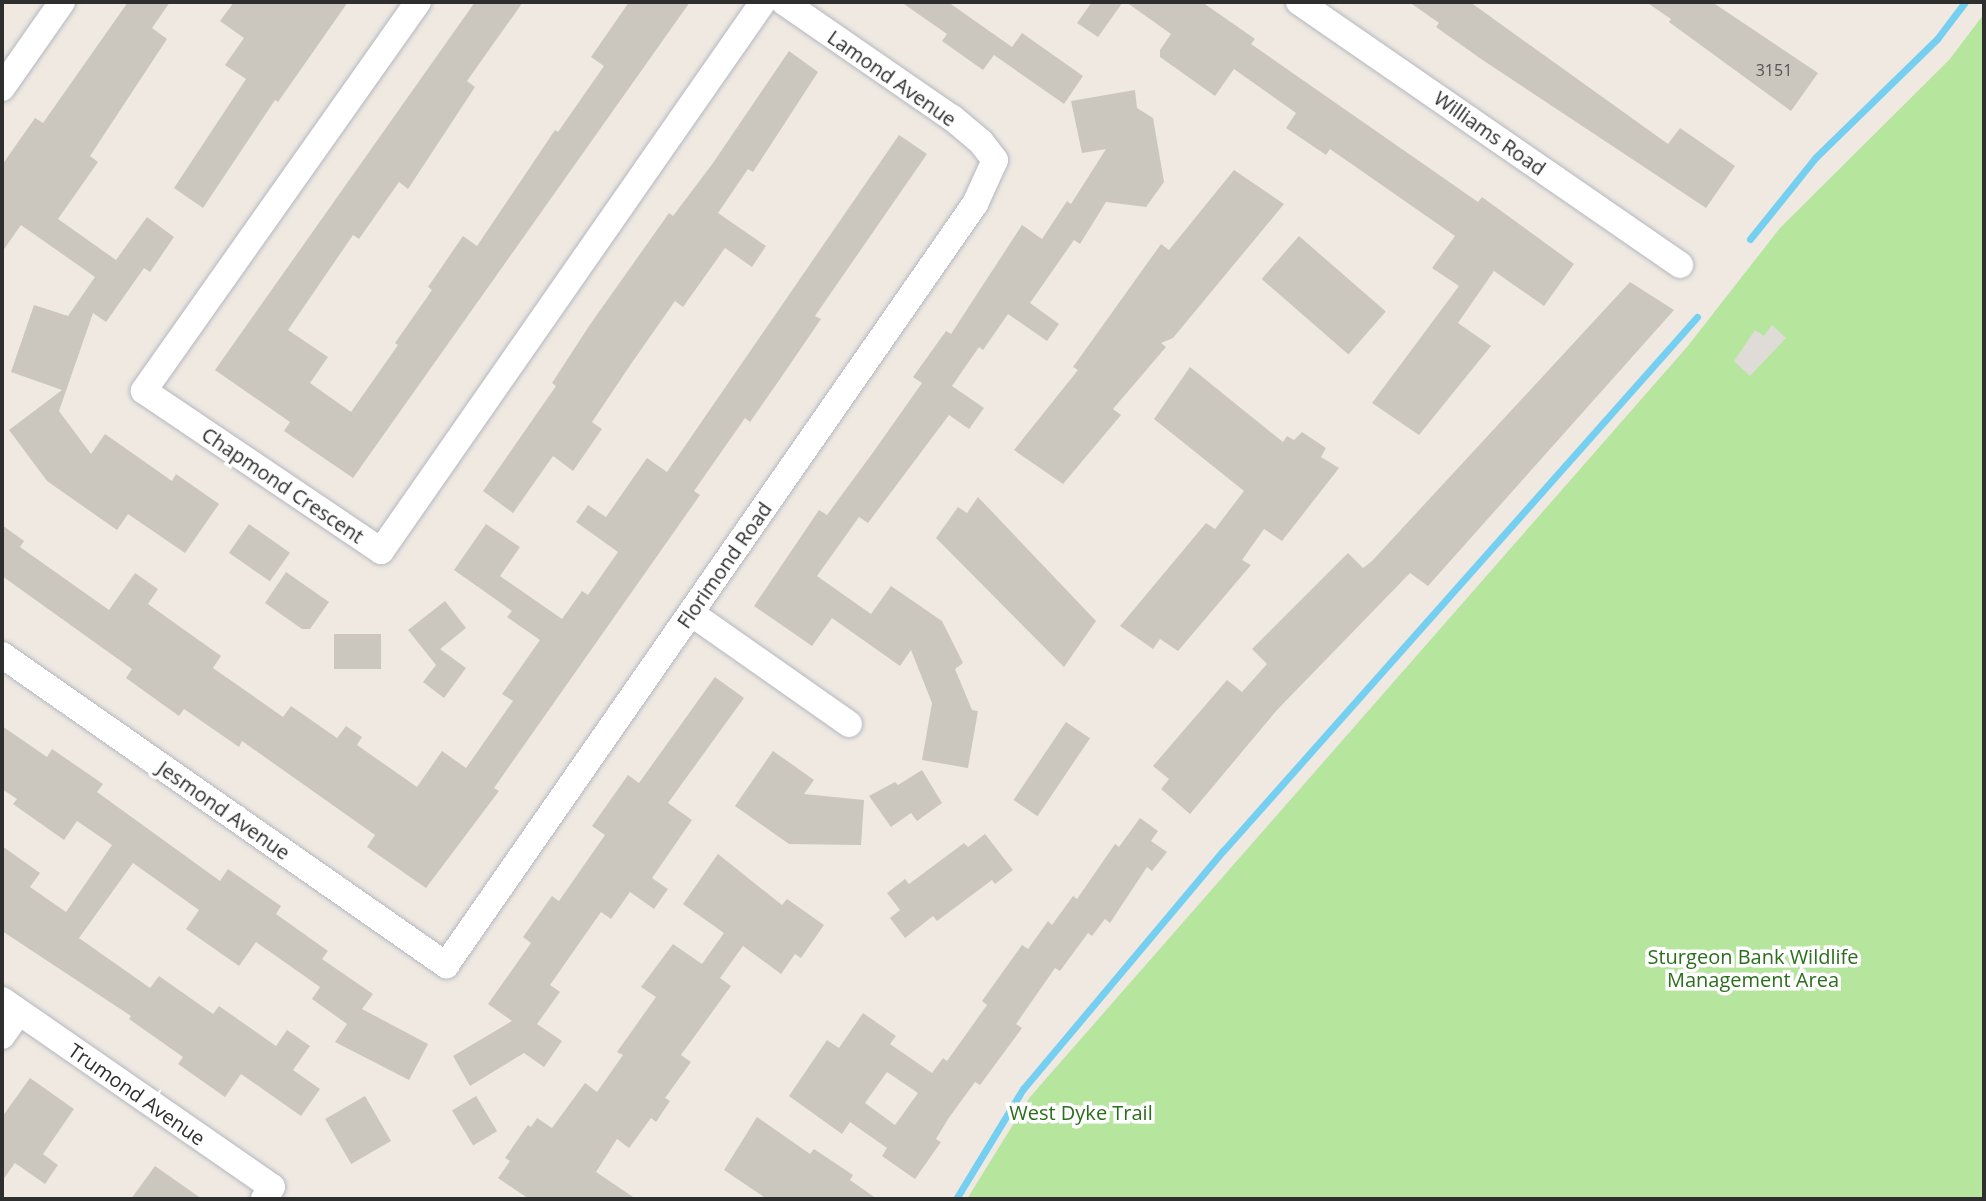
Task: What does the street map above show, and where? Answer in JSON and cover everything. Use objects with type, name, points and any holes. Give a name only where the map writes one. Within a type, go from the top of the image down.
[{"type":"street","points":[[2,88],[62,2]]},
{"type":"street","name":"Chapmond Crescent","points":[[418,2],[144,391],[381,551],[763,2]]},
{"type":"street","name":"Lamond Avenue","points":[[784,2],[952,118],[981,142],[995,160]]},
{"type":"street","name":"Williams Road","points":[[1299,2],[1680,265]]},
{"type":"street","name":"Florimond Road","points":[[446,965],[975,204],[995,160]]},
{"type":"street","points":[[691,613],[849,724]]},
{"type":"street","name":"Jesmond Avenue","points":[[2,655],[446,965]]},
{"type":"street","points":[[2,1036],[10,1006]]},
{"type":"street","name":"Trumond Avenue","points":[[10,1006],[268,1193]]},
{"type":"green space","points":[[1984,14],[1984,1199],[967,1199],[1030,1097],[1687,347],[1780,228],[1949,60]]},
{"type":"shaded area","points":[[1772,325],[1786,338],[1750,376],[1734,361],[1755,330],[1764,336]]},
{"type":"building","points":[[128,2],[170,2],[152,28],[167,39],[90,156],[98,162],[58,219],[116,260],[147,217],[174,237],[150,272],[144,268],[106,322],[93,313],[59,411],[91,454],[105,434],[172,481],[176,474],[219,504],[185,553],[128,514],[117,530],[47,481],[9,430],[62,390],[11,372],[34,305],[68,316],[95,277],[21,225],[2,252],[2,165],[35,118],[43,123]]},
{"type":"building","points":[[234,2],[348,2],[278,102],[275,100],[203,208],[174,188],[246,79],[225,65],[244,38],[220,21]]},
{"type":"building","points":[[475,2],[523,2],[467,81],[475,87],[408,189],[399,182],[359,239],[353,235],[288,330],[328,357],[310,383],[351,412],[398,345],[395,343],[432,290],[428,287],[463,236],[477,246],[555,130],[558,132],[604,66],[591,57],[629,2],[690,2],[353,478],[284,431],[290,422],[215,370]]},
{"type":"building","points":[[901,2],[948,2],[1012,47],[1022,33],[1083,76],[1064,104],[994,55],[983,70],[942,41],[947,34]]},
{"type":"building","points":[[1092,2],[1123,2],[1098,37],[1077,23]]},
{"type":"building","points":[[1126,2],[1202,2],[1255,39],[1251,44],[1478,202],[1482,197],[1574,264],[1544,306],[1494,271],[1458,323],[1491,346],[1419,435],[1372,403],[1459,286],[1432,268],[1455,236],[1330,149],[1326,155],[1286,128],[1296,113],[1234,69],[1215,96],[1160,57],[1160,50],[1171,34]]},
{"type":"building","points":[[1409,2],[1470,2],[1668,144],[1680,128],[1735,166],[1706,208],[1481,59],[1436,27],[1439,23]]},
{"type":"building","points":[[1646,2],[1712,2],[1818,73],[1791,111]]},
{"type":"building","points":[[789,51],[818,72],[753,172],[748,169],[718,213],[766,246],[752,267],[725,248],[683,307],[675,301],[631,364],[592,422],[602,429],[573,471],[553,456],[513,513],[483,491],[556,386],[552,383],[589,326],[669,213],[673,216],[713,163]]},
{"type":"building","points":[[1135,90],[1137,108],[1153,118],[1164,182],[1146,207],[1106,202],[1080,244],[1074,240],[1030,303],[1059,324],[1047,341],[1008,314],[983,350],[979,347],[952,386],[984,408],[969,429],[949,415],[868,523],[859,517],[817,576],[871,614],[891,586],[942,621],[963,663],[955,669],[972,710],[978,711],[968,768],[922,760],[932,703],[911,650],[900,666],[832,618],[812,646],[754,606],[819,510],[827,515],[922,383],[913,377],[946,331],[951,334],[1022,225],[1042,239],[1067,201],[1071,204],[1106,149],[1082,153],[1071,101]]},
{"type":"building","points":[[899,135],[927,154],[815,316],[821,319],[750,422],[745,418],[694,491],[700,495],[494,788],[499,791],[426,888],[367,847],[375,835],[242,741],[239,747],[184,709],[179,716],[126,678],[132,669],[2,576],[2,525],[24,541],[20,547],[109,610],[135,573],[158,589],[148,604],[221,656],[213,668],[283,717],[291,706],[337,738],[346,726],[362,737],[357,745],[417,787],[442,751],[466,768],[513,701],[502,694],[540,640],[507,617],[512,611],[454,570],[486,524],[520,547],[500,576],[562,619],[582,591],[588,595],[618,552],[576,522],[588,505],[606,517],[647,458],[667,472]]},
{"type":"building","points":[[1234,170],[1284,204],[1173,338],[1161,343],[1166,347],[1113,409],[1121,415],[1063,484],[1014,450],[1078,370],[1073,367],[1161,244],[1169,250]]},
{"type":"building","points":[[1299,236],[1386,311],[1348,354],[1262,279]]},
{"type":"building","points":[[1630,282],[1674,310],[1428,586],[1410,573],[1277,710],[1190,814],[1161,789],[1169,779],[1153,766],[1227,680],[1242,692],[1267,664],[1252,649],[1348,553],[1363,568],[1372,561]]},
{"type":"building","points":[[1190,367],[1283,442],[1287,436],[1294,440],[1302,432],[1326,448],[1321,457],[1339,468],[1282,541],[1264,529],[1242,560],[1251,565],[1178,651],[1160,639],[1153,649],[1120,626],[1206,523],[1215,529],[1244,491],[1154,419]]},
{"type":"building","points":[[978,497],[1096,621],[1064,667],[936,538],[958,507],[967,513]]},
{"type":"building","points":[[249,524],[290,553],[270,581],[229,553]]},
{"type":"building","points":[[286,572],[329,602],[310,629],[302,629],[265,603]]},
{"type":"building","points":[[445,601],[466,628],[440,649],[466,668],[444,698],[423,682],[436,665],[408,630]]},
{"type":"building","points":[[334,634],[381,634],[381,669],[334,669]]},
{"type":"building","points":[[715,677],[744,698],[668,803],[692,820],[652,878],[668,889],[654,909],[630,892],[611,919],[601,912],[550,985],[560,992],[537,1024],[562,1041],[544,1067],[524,1053],[470,1086],[453,1056],[512,1021],[488,1004],[531,943],[523,937],[552,896],[559,901],[605,835],[592,826],[628,775],[639,783]]},
{"type":"building","points":[[1066,722],[1090,738],[1037,816],[1013,800]]},
{"type":"building","points":[[2,726],[47,757],[52,749],[103,784],[97,792],[220,881],[228,869],[281,906],[276,914],[328,951],[322,959],[373,994],[362,1009],[428,1044],[409,1080],[335,1042],[347,1024],[312,999],[320,987],[256,942],[239,966],[186,929],[199,910],[133,863],[79,938],[150,988],[159,976],[213,1014],[219,1006],[276,1046],[287,1030],[310,1046],[293,1070],[320,1089],[301,1116],[241,1074],[225,1097],[178,1064],[183,1057],[129,1019],[131,1016],[2,931],[2,846],[40,873],[30,887],[66,912],[112,845],[77,821],[64,840],[13,804],[17,799],[2,789]]},
{"type":"building","points":[[773,751],[814,780],[804,794],[864,800],[861,845],[789,844],[735,806]]},
{"type":"building","points":[[922,770],[942,803],[917,821],[911,813],[891,827],[869,796],[895,782],[898,785]]},
{"type":"building","points":[[1140,818],[1158,831],[1151,841],[1167,852],[1152,871],[1147,867],[1110,923],[1105,919],[1092,936],[1088,933],[1060,971],[1055,968],[1016,1024],[1022,1028],[980,1085],[975,1082],[948,1119],[936,1139],[941,1142],[915,1179],[882,1156],[887,1148],[850,1122],[842,1134],[789,1096],[827,1040],[839,1048],[863,1013],[896,1036],[890,1044],[932,1073],[943,1058],[947,1061],[987,1005],[982,1001],[1022,945],[1028,949],[1048,921],[1052,925],[1073,896],[1077,899],[1115,844],[1119,847]],"holes":[[[887,1072],[918,1093],[895,1125],[865,1103]]]},
{"type":"building","points":[[985,834],[1013,870],[995,884],[992,880],[937,921],[933,916],[905,938],[890,918],[900,910],[887,893],[905,879],[909,884],[964,843],[968,847]]},
{"type":"building","points":[[718,854],[782,905],[787,899],[824,925],[801,958],[795,954],[781,974],[743,946],[720,978],[731,986],[681,1055],[691,1062],[665,1098],[670,1101],[656,1122],[651,1118],[629,1148],[617,1139],[596,1172],[636,1199],[529,1199],[498,1178],[510,1161],[505,1158],[528,1125],[531,1127],[537,1118],[552,1128],[585,1083],[597,1092],[623,1055],[617,1052],[656,997],[641,987],[673,944],[702,964],[724,933],[683,904]]},
{"type":"building","points":[[30,1078],[74,1109],[43,1154],[58,1165],[45,1184],[15,1163],[2,1181],[2,1117]]},
{"type":"building","points":[[365,1096],[391,1141],[351,1164],[325,1119]]},
{"type":"building","points":[[476,1096],[497,1131],[473,1146],[452,1110]]},
{"type":"building","points":[[757,1117],[810,1154],[814,1149],[853,1175],[850,1180],[877,1199],[767,1199],[724,1170]]},
{"type":"building","points":[[155,1166],[202,1199],[131,1199]]},
{"type":"waterway","points":[[1750,239],[1816,157],[1937,39],[1965,2]]},
{"type":"waterway","points":[[956,1199],[1023,1089],[1223,851],[1697,317]]},
{"type":"park label","name":"Sturgeon Bank Wildlife Management Area","points":[[1753,968]]},
{"type":"park label","name":"West Dyke Trail","points":[[1081,1112]]}]
